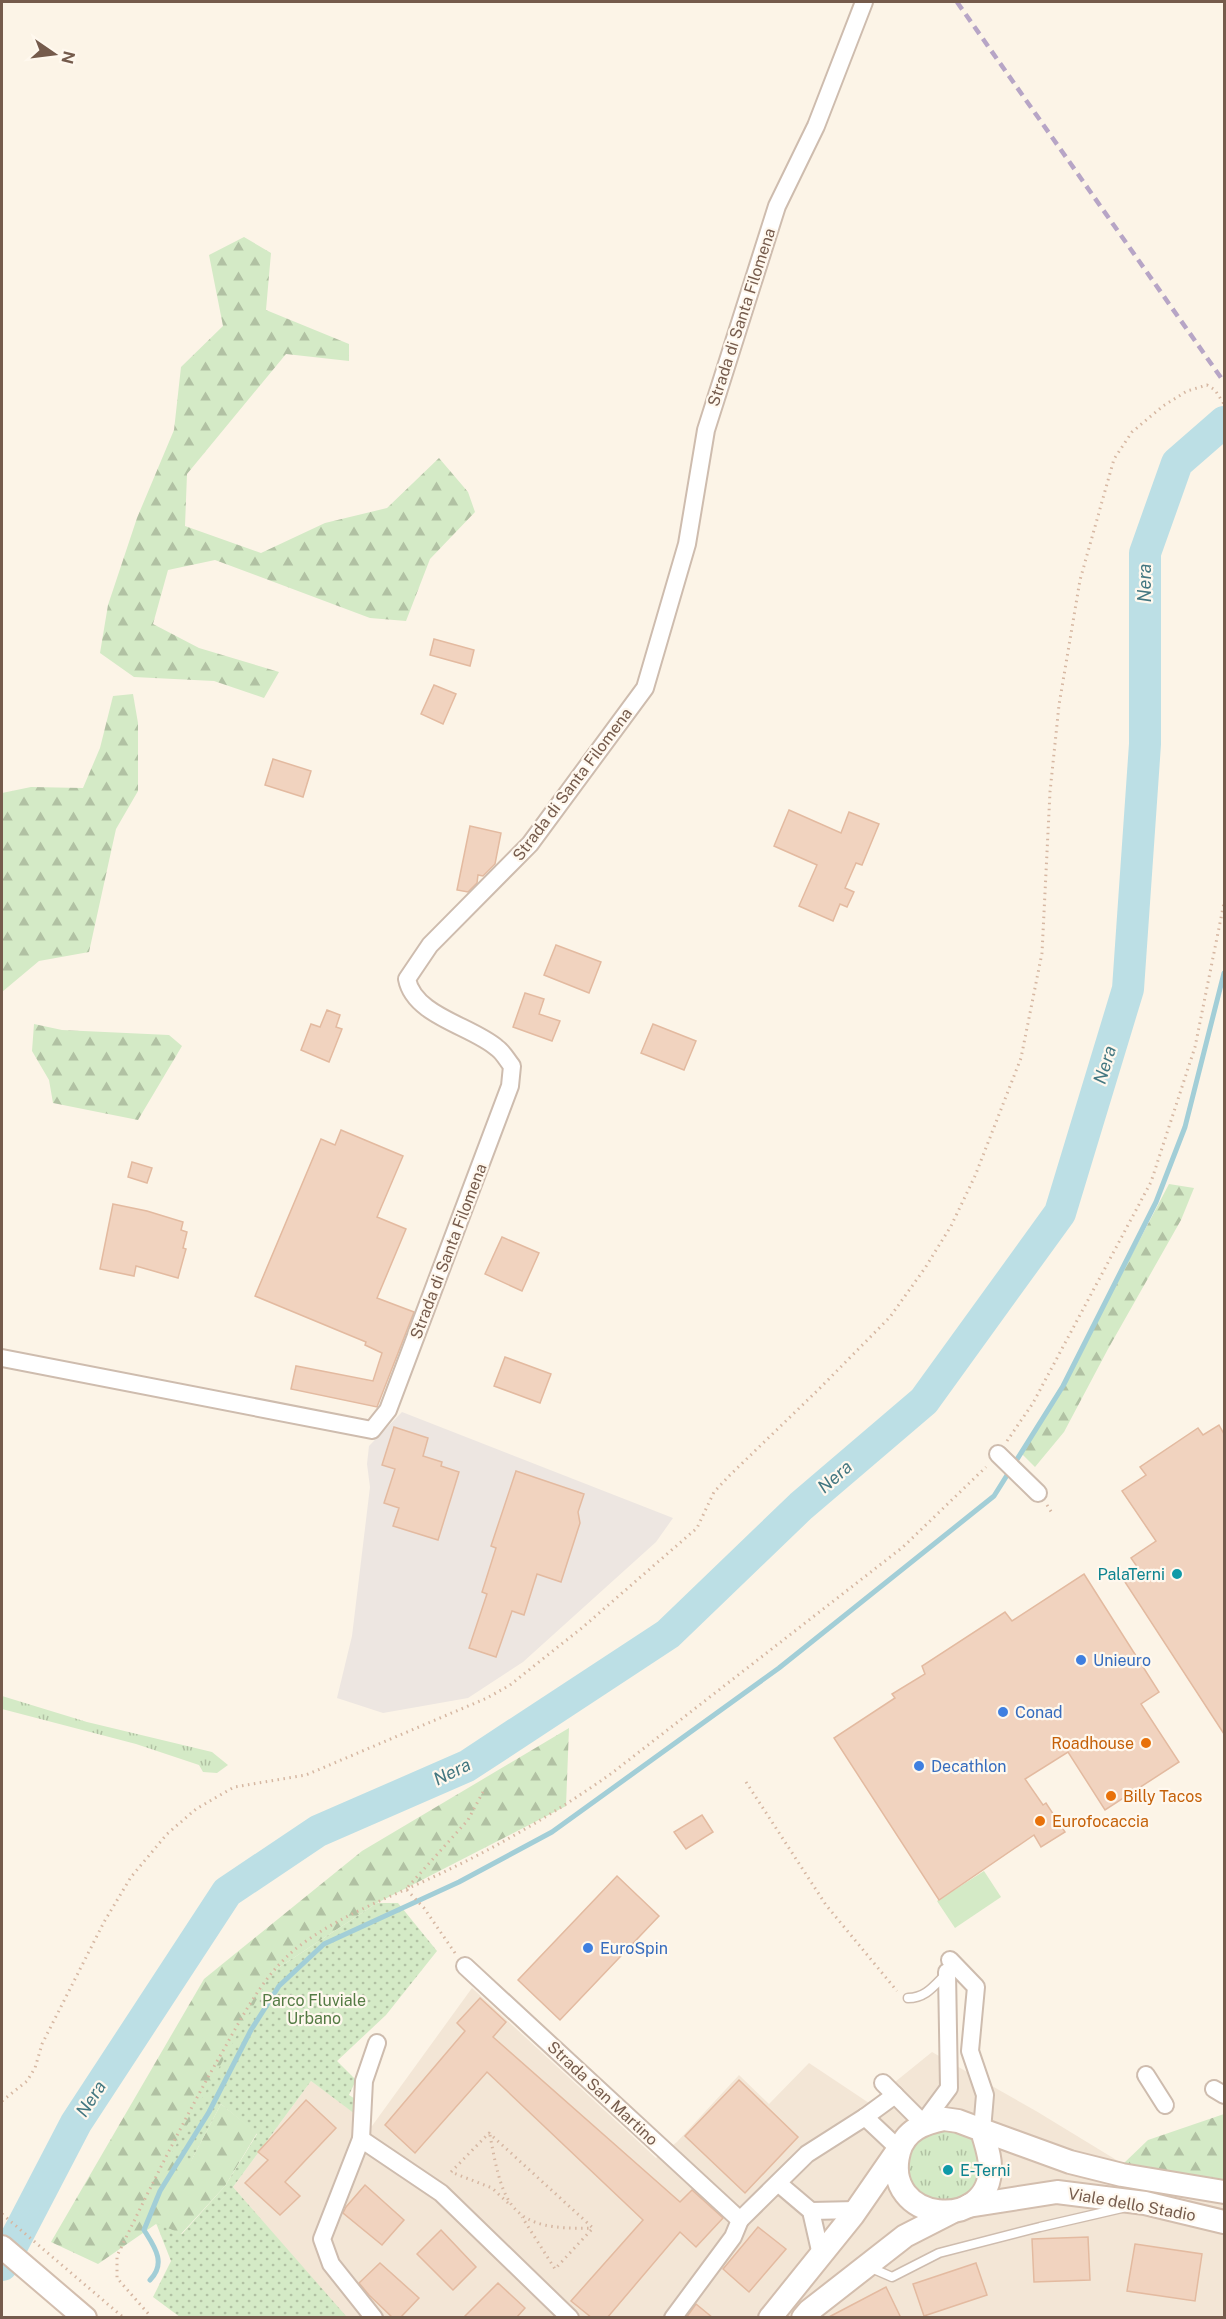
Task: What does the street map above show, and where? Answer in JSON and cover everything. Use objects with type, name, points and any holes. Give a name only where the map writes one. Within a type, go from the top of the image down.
[{"type":"main road","points":[[770,2318],[857,2210],[906,2137],[923,2123],[944,2119],[958,2121],[982,2130],[990,2168],[987,2182],[980,2196],[959,2209],[934,2212],[919,2206],[907,2196],[899,2181],[896,2165],[899,2149]]},
{"type":"main road","name":"Viale dello Stadio","points":[[982,2130],[1070,2162],[1122,2175],[1224,2192]]},
{"type":"main road","name":"Viale dello Stadio","points":[[803,2318],[866,2265],[905,2236],[959,2209],[1057,2192],[1145,2203],[1224,2222]]},
{"type":"main road","points":[[2,2247],[85,2318]]},
{"type":"street","name":"Strada di Santa Filomena","points":[[2,1358],[372,1430],[388,1410],[510,1086],[512,1066],[497,1048],[428,1009],[409,991],[407,979],[430,945],[530,844],[645,688],[687,544],[706,430],[773,217],[816,126],[864,2]]},
{"type":"street","points":[[998,1454],[1038,1493]]},
{"type":"street","name":"Strada San Martino","points":[[465,1966],[740,2220]]},
{"type":"street","points":[[883,2083],[923,2123],[949,2088],[949,1966]]},
{"type":"street","points":[[949,1966],[976,1987],[970,2051],[985,2095],[982,2130]]},
{"type":"street","points":[[374,2318],[331,2264],[322,2239],[361,2139],[364,2081],[377,2043]]},
{"type":"street","points":[[1146,2075],[1165,2105]]},
{"type":"street","points":[[674,2318],[733,2237],[740,2220],[807,2154],[895,2096]]},
{"type":"street","points":[[865,2117],[899,2149]]},
{"type":"street","points":[[361,2139],[441,2193],[570,2318]]},
{"type":"street","points":[[778,2183],[811,2211],[821,2255]]},
{"type":"street","points":[[811,2211],[857,2210]]},
{"type":"lane","points":[[908,1998],[918,1998],[928,1992],[949,1966]]},
{"type":"lane","points":[[866,2265],[892,2277],[939,2253],[1145,2203]]},
{"type":"path","points":[[2,2101],[27,2081],[35,2068],[42,2044],[104,1922],[131,1877],[167,1834],[196,1809],[234,1787],[306,1775],[487,1698],[510,1685],[583,1627],[697,1527],[714,1492],[721,1484],[890,1317],[951,1226],[975,1176],[1021,1058],[1042,952],[1050,792],[1059,705],[1080,580],[1114,459],[1132,432],[1163,406],[1197,386],[1207,385],[1215,390],[1224,404]]},
{"type":"path","points":[[152,2318],[117,2278],[117,2256],[198,2094],[243,2016],[272,1972],[300,1945],[342,1918],[453,1868],[566,1806],[612,1773],[903,1547],[971,1483],[998,1454],[1033,1404],[1151,1182],[1195,1047],[1224,903]]},
{"type":"path","points":[[746,1782],[825,1905],[901,1996],[908,1998]]},
{"type":"path","points":[[406,1889],[468,1820],[484,1790]]},
{"type":"path","points":[[406,1889],[465,1966]]},
{"type":"path","points":[[489,2133],[451,2172],[492,2188],[522,2217],[555,2269],[593,2228]]},
{"type":"path","points":[[489,2133],[499,2181],[508,2203]]},
{"type":"path","points":[[489,2133],[593,2228]]},
{"type":"path","points":[[2,2214],[124,2318]]},
{"type":"path","points":[[522,2217],[549,2227],[593,2228]]},
{"type":"shaded area","points":[[402,1412],[673,1518],[656,1542],[523,1662],[468,1698],[383,1713],[337,1698],[352,1636],[370,1487],[367,1464],[369,1446]]},
{"type":"shaded area","points":[[472,1988],[656,2158],[677,2142],[739,2075],[769,2104],[809,2063],[869,2103],[932,2052],[1123,2164],[1224,2180],[1224,2317],[345,2317],[233,2187],[311,2081],[372,2126]]},
{"type":"green space","points":[[244,237],[271,253],[266,310],[349,344],[349,361],[286,354],[187,474],[185,526],[261,553],[325,523],[387,508],[439,458],[468,492],[475,512],[430,559],[406,621],[370,618],[215,560],[168,570],[153,624],[199,648],[279,672],[264,698],[214,681],[134,677],[100,653],[108,605],[137,518],[174,430],[181,367],[223,326],[209,255]]},
{"type":"green space","points":[[133,694],[138,723],[138,791],[116,829],[89,952],[39,961],[2,992],[2,793],[31,787],[83,788],[100,748],[113,696]]},
{"type":"green space","points":[[34,1024],[62,1030],[169,1035],[182,1046],[138,1120],[53,1103],[49,1080],[32,1051]]},
{"type":"green space","points":[[1169,1184],[1194,1188],[1181,1220],[1064,1432],[1035,1467],[1021,1453],[1080,1353]]},
{"type":"green space","points":[[2,1696],[87,1722],[212,1752],[228,1765],[217,1773],[203,1772],[199,1765],[136,1744],[2,1709]]},
{"type":"green space","points":[[569,1728],[566,1806],[377,1903],[272,1972],[191,2161],[221,2104],[257,2133],[225,2186],[181,2234],[156,2224],[98,2264],[51,2242],[204,1979],[362,1851]]},
{"type":"green space","points":[[984,1871],[1001,1897],[955,1928],[937,1901]]},
{"type":"green space","name":"Parco Fluviale Urbano","points":[[377,1903],[398,1903],[437,1951],[386,2015],[337,2061],[356,2080],[349,2095],[372,2110],[371,2126],[311,2081],[233,2187],[346,2316],[180,2317],[153,2297],[171,2261],[156,2223],[182,2234],[225,2186],[257,2134],[221,2104],[191,2161],[169,2158],[272,1972]]},
{"type":"green space","points":[[1224,2114],[1224,2180],[1123,2164],[1148,2140]]},
{"type":"green space","points":[[952,2128],[975,2139],[985,2176],[959,2205],[921,2199],[906,2177],[909,2151],[927,2132]]},
{"type":"building","points":[[434,639],[474,650],[470,666],[430,655]]},
{"type":"building","points":[[434,685],[456,694],[443,724],[421,714]]},
{"type":"building","points":[[273,759],[311,771],[303,797],[265,785]]},
{"type":"building","points":[[789,810],[841,833],[849,812],[879,824],[862,865],[856,863],[845,888],[854,892],[847,907],[840,904],[833,921],[799,906],[817,865],[774,846]]},
{"type":"building","points":[[470,826],[501,833],[495,864],[483,876],[478,875],[477,883],[468,892],[457,890]]},
{"type":"building","points":[[556,945],[601,962],[589,993],[544,975]]},
{"type":"building","points":[[525,993],[544,999],[539,1014],[560,1021],[552,1041],[513,1027]]},
{"type":"building","points":[[327,1010],[340,1015],[336,1027],[342,1029],[329,1062],[301,1050],[311,1024],[320,1027]]},
{"type":"building","points":[[653,1024],[696,1041],[684,1070],[641,1053]]},
{"type":"building","points":[[341,1130],[403,1156],[377,1217],[406,1229],[377,1298],[414,1312],[377,1407],[291,1389],[296,1366],[373,1381],[382,1353],[365,1345],[366,1342],[255,1296],[321,1139],[335,1145]]},
{"type":"building","points":[[132,1162],[152,1168],[147,1183],[128,1177]]},
{"type":"building","points":[[113,1204],[183,1222],[181,1230],[187,1232],[183,1248],[186,1249],[178,1278],[136,1266],[134,1276],[100,1269]]},
{"type":"building","points":[[502,1237],[539,1253],[522,1291],[485,1274]]},
{"type":"building","points":[[505,1357],[551,1374],[540,1403],[494,1386]]},
{"type":"building","name":"PalaTerni","points":[[1219,1425],[1224,1434],[1224,1734],[1123,1579],[1138,1568],[1131,1558],[1156,1541],[1122,1491],[1146,1475],[1140,1467],[1198,1428],[1203,1435]]},
{"type":"building","points":[[394,1427],[428,1438],[423,1456],[442,1462],[441,1466],[459,1472],[438,1540],[393,1526],[399,1508],[384,1503],[395,1469],[382,1465]]},
{"type":"building","points":[[516,1471],[584,1494],[578,1512],[580,1523],[561,1582],[537,1574],[524,1615],[512,1611],[496,1657],[469,1648],[487,1594],[482,1592],[496,1548],[491,1546]]},
{"type":"building","points":[[1084,1574],[1159,1692],[1141,1704],[1179,1762],[1105,1810],[1068,1752],[1025,1779],[1043,1805],[1046,1803],[1065,1832],[1041,1847],[1034,1835],[939,1900],[834,1738],[895,1698],[892,1694],[925,1674],[922,1666],[1005,1612],[1012,1621]]},
{"type":"building","points":[[702,1815],[713,1832],[686,1849],[674,1832]]},
{"type":"building","name":"EuroSpin","points":[[617,1876],[659,1916],[560,2020],[518,1980]]},
{"type":"building","points":[[480,1998],[506,2022],[493,2037],[680,2202],[692,2190],[723,2218],[696,2247],[680,2232],[607,2318],[592,2318],[571,2301],[643,2220],[487,2072],[415,2153],[385,2125],[465,2031],[457,2023]]},
{"type":"building","points":[[739,2080],[798,2137],[745,2193],[685,2136]]},
{"type":"building","points":[[306,2100],[336,2128],[285,2182],[300,2196],[280,2215],[245,2183],[268,2160],[258,2152]]},
{"type":"building","points":[[365,2185],[404,2220],[382,2245],[343,2213]]},
{"type":"building","points":[[758,2227],[786,2249],[749,2292],[723,2269]]},
{"type":"building","points":[[441,2230],[476,2267],[453,2290],[417,2254]]},
{"type":"building","points":[[1088,2237],[1090,2280],[1034,2282],[1032,2239]]},
{"type":"building","points":[[1135,2244],[1202,2254],[1195,2301],[1127,2291]]},
{"type":"building","points":[[380,2263],[419,2298],[400,2318],[393,2318],[359,2283]]},
{"type":"building","points":[[976,2263],[987,2295],[924,2316],[913,2284]]},
{"type":"building","points":[[498,2283],[525,2308],[516,2318],[463,2318]]},
{"type":"building","points":[[886,2287],[901,2318],[827,2318]]},
{"type":"building","points":[[696,2304],[713,2318],[686,2318]]},
{"type":"waterway","name":"Nera","points":[[2,2265],[76,2123],[227,1892],[318,1831],[467,1766],[668,1634],[801,1506],[924,1401],[1060,1213],[1128,989],[1145,744],[1145,553],[1177,463],[1224,422]]},
{"type":"waterway","points":[[150,2280],[158,2267],[158,2261],[155,2248],[144,2230],[160,2191],[209,2112],[251,2030],[279,1986],[324,1944],[459,1882],[552,1832],[779,1668],[994,1496],[1063,1386],[1156,1202],[1185,1127],[1224,973]]},
{"type":"railway","points":[[957,2],[1224,382]]},
{"type":"place","name":"PalaTerni","points":[[1177,1574]]},
{"type":"place","name":"Unieuro","points":[[1081,1660]]},
{"type":"place","name":"Conad","points":[[1003,1712]]},
{"type":"place","name":"Roadhouse","points":[[1146,1743]]},
{"type":"place","name":"Decathlon","points":[[919,1766]]},
{"type":"place","name":"Billy Tacos","points":[[1111,1796]]},
{"type":"place","name":"Eurofocaccia","points":[[1040,1821]]},
{"type":"place","name":"EuroSpin","points":[[588,1948]]},
{"type":"place","name":"E-Terni","points":[[948,2170]]}]
